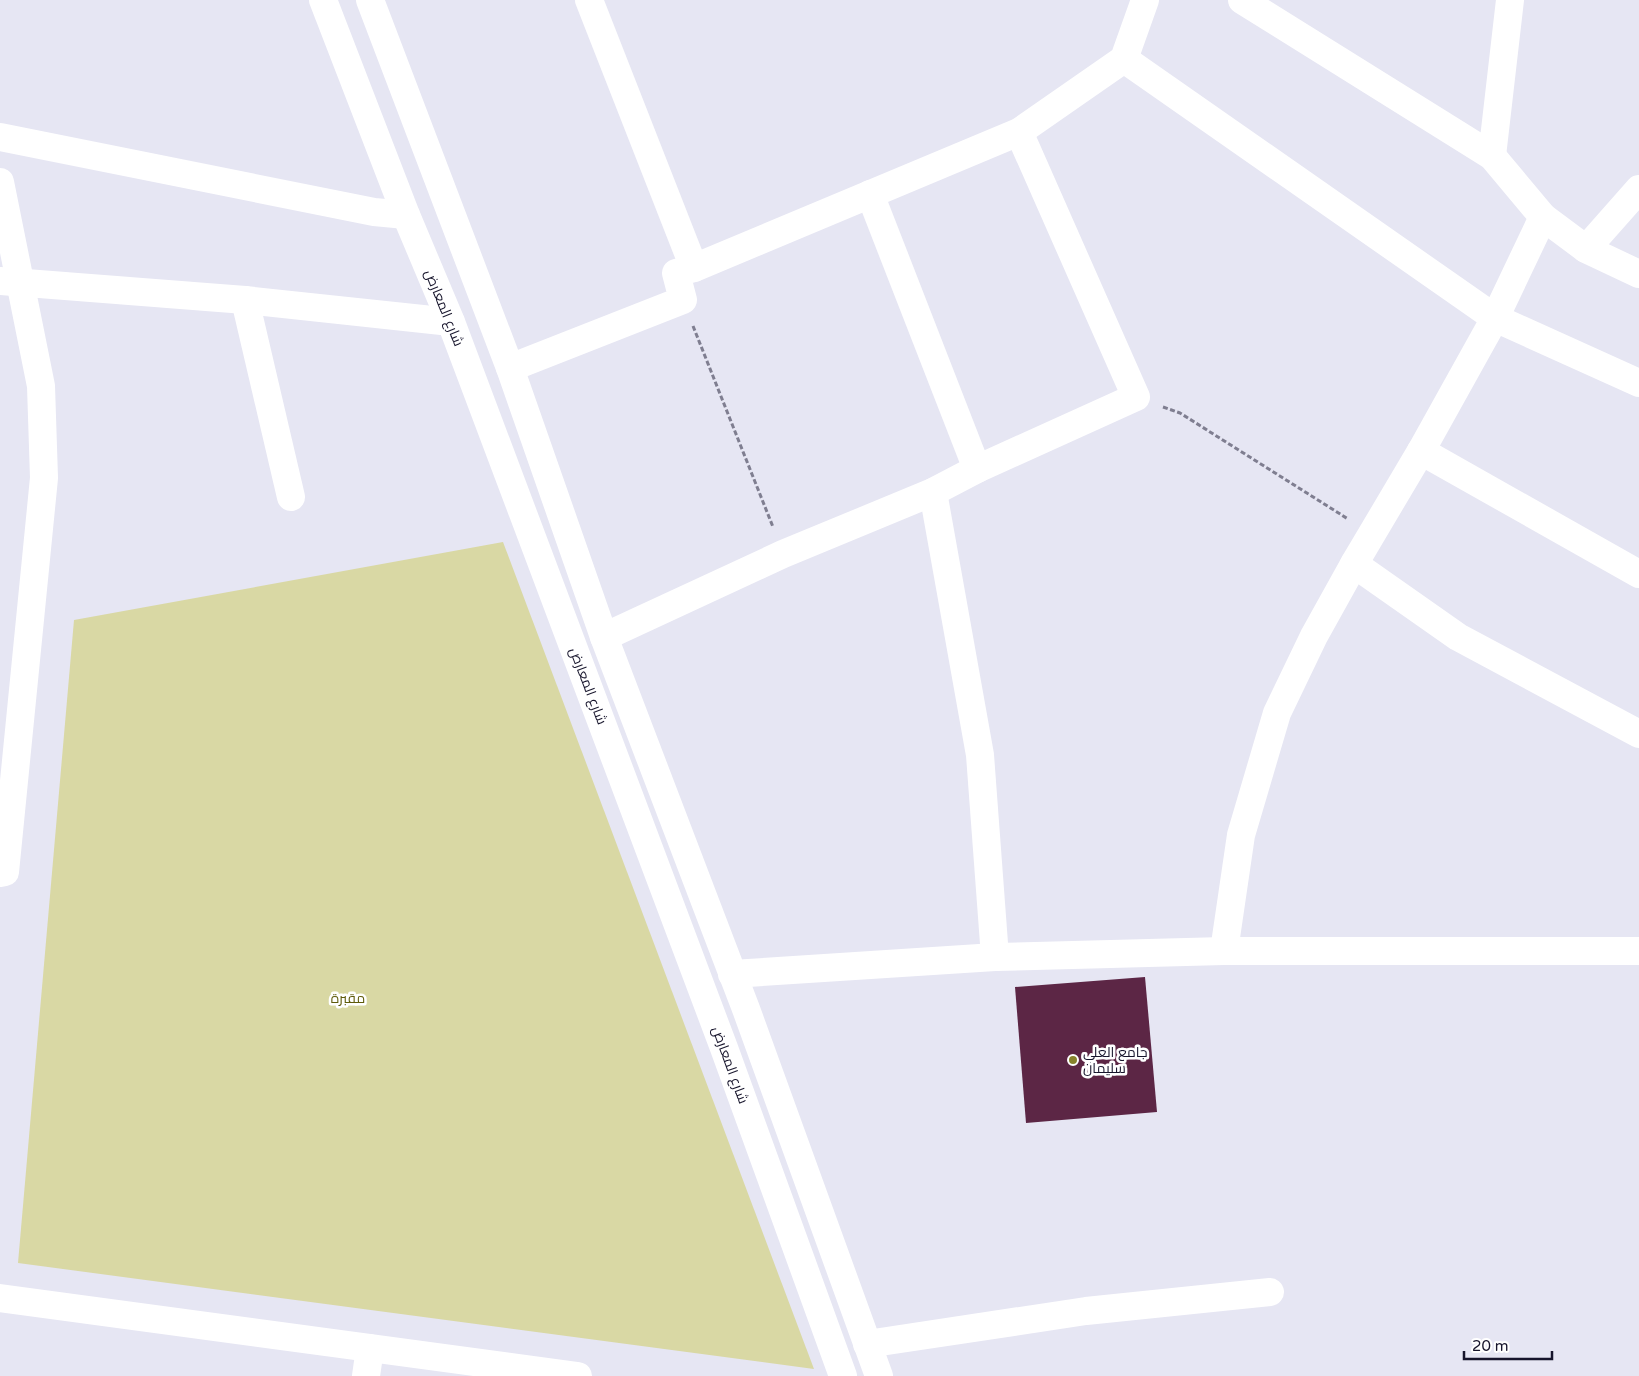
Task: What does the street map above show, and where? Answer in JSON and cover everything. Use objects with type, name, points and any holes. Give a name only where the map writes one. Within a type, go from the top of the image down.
[{"type":"street","name":"شارع المعارض","points":[[323,0],[406,215],[451,322],[724,1048],[843,1376]]},
{"type":"street","points":[[370,0],[510,368],[604,637],[732,974],[879,1376]]},
{"type":"street","points":[[589,0],[694,268]]},
{"type":"street","points":[[510,368],[682,300],[676,273],[694,268],[1019,132],[1124,58],[1145,0]]},
{"type":"street","points":[[1242,0],[1492,156],[1543,217],[1586,249],[1639,274]]},
{"type":"street","points":[[1492,156],[1510,0]]},
{"type":"street","points":[[1124,58],[1495,318],[1639,383]]},
{"type":"street","points":[[604,637],[784,554],[934,492],[977,470],[1136,397],[1019,132]]},
{"type":"street","points":[[0,137],[374,212],[406,215]]},
{"type":"street","points":[[386,163],[429,154]]},
{"type":"street","points":[[0,182],[11,282],[41,386],[44,478],[5,872],[0,872]]},
{"type":"street","points":[[1586,249],[1639,189]]},
{"type":"street","points":[[870,194],[977,470]]},
{"type":"street","points":[[1224,951],[1241,835],[1277,713],[1314,636],[1495,318],[1543,217]]},
{"type":"street","points":[[11,282],[244,300],[451,322]]},
{"type":"street","points":[[244,300],[291,498]]},
{"type":"street","points":[[1421,451],[1639,574]]},
{"type":"street","points":[[934,492],[980,755],[995,957]]},
{"type":"street","points":[[1354,564],[1458,637],[1639,734]]},
{"type":"street","points":[[732,974],[995,957],[1224,951],[1639,951]]},
{"type":"street","points":[[867,1344],[1086,1310],[1270,1292]]},
{"type":"street","points":[[0,1298],[578,1376]]},
{"type":"street","points":[[366,1376],[370,1348]]},
{"type":"path","points":[[682,300],[784,554]]},
{"type":"path","points":[[1136,397],[1180,413],[1371,534]]},
{"type":"green space","name":"مقبرة","points":[[503,542],[814,1369],[18,1263],[74,620]]},
{"type":"building","points":[[1145,977],[1157,1112],[1026,1123],[1015,987]]},
{"type":"place","name":"جامع العلي سليمان","points":[[1073,1060]]}]
